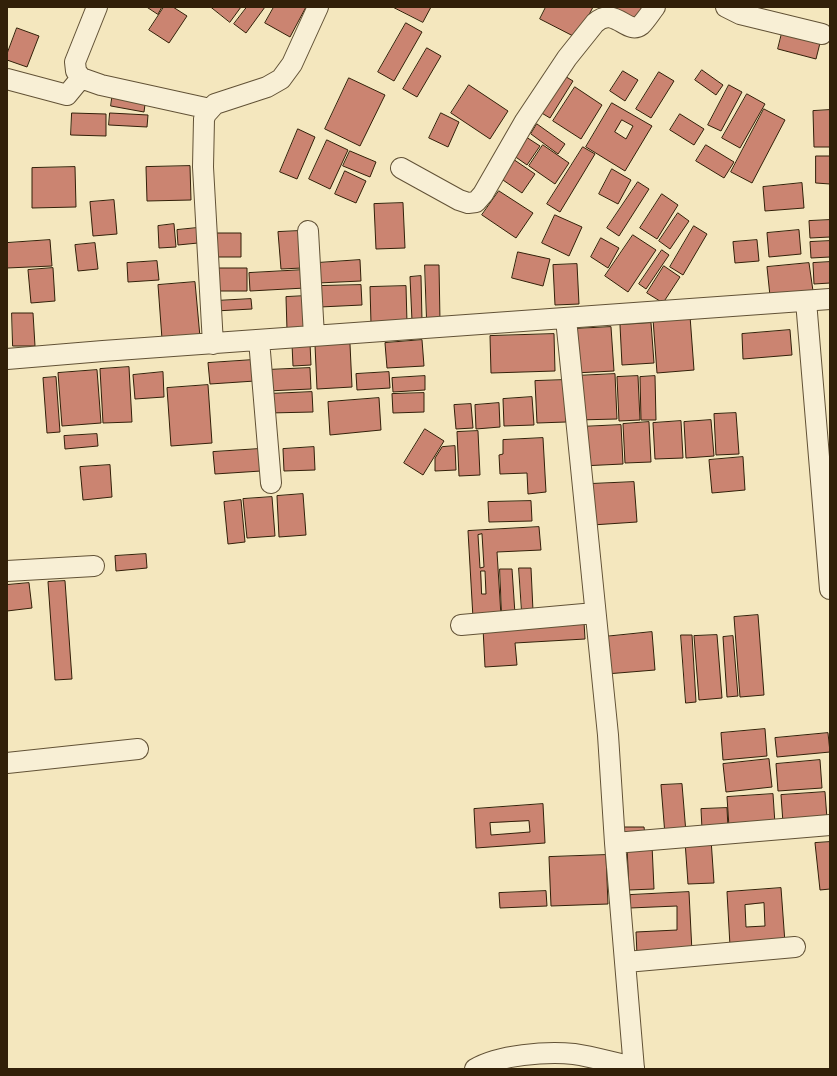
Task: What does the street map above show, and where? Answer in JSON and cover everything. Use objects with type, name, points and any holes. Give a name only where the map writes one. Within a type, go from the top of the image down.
[{"type":"street","points":[[97,7],[75,62],[76,71],[81,78],[101,85],[210,109]]},
{"type":"street","points":[[213,344],[203,167],[203,122],[206,114],[215,104],[267,87],[281,79],[292,64],[318,7]]},
{"type":"street","points":[[400,168],[459,200],[468,203],[476,202],[483,194],[525,121],[558,72],[595,23],[600,18],[607,16],[614,18],[627,26],[635,27],[641,25],[655,7]]},
{"type":"street","points":[[726,7],[740,14],[822,34]]},
{"type":"street","points":[[7,79],[67,95],[81,78]]},
{"type":"street","points":[[308,231],[314,336]]},
{"type":"street","points":[[10,364],[103,351],[830,299]]},
{"type":"street","points":[[806,301],[830,589]]},
{"type":"street","points":[[475,1069],[489,1062],[532,1054],[573,1054],[634,1068],[615,843],[608,735],[566,319]]},
{"type":"street","points":[[260,340],[271,483]]},
{"type":"street","points":[[7,571],[94,566]]},
{"type":"street","points":[[461,625],[595,613]]},
{"type":"street","points":[[7,763],[138,749]]},
{"type":"street","points":[[615,843],[830,825]]},
{"type":"street","points":[[626,962],[795,947]]},
{"type":"building","points":[[147,7],[162,7],[158,14]]},
{"type":"building","points":[[164,7],[173,7],[187,16],[169,43],[149,30]]},
{"type":"building","points":[[211,7],[241,7],[230,22]]},
{"type":"building","points":[[247,7],[265,7],[246,33],[234,24]]},
{"type":"building","points":[[274,7],[306,7],[290,37],[265,23]]},
{"type":"building","points":[[393,7],[431,7],[423,22]]},
{"type":"building","points":[[546,7],[593,7],[577,38],[540,19]]},
{"type":"building","points":[[610,7],[645,7],[636,23]]},
{"type":"building","points":[[406,23],[422,32],[394,81],[378,72]]},
{"type":"building","points":[[17,28],[39,36],[27,67],[7,60],[7,54]]},
{"type":"building","points":[[783,29],[821,39],[816,59],[778,49]]},
{"type":"building","points":[[427,48],[441,56],[417,97],[403,89]]},
{"type":"building","points":[[702,70],[723,85],[716,95],[695,80]]},
{"type":"building","points":[[623,71],[638,80],[625,101],[610,91]]},
{"type":"building","points":[[558,72],[573,81],[550,118],[535,109]]},
{"type":"building","points":[[659,72],[674,81],[651,118],[636,109]]},
{"type":"building","points":[[349,78],[385,95],[360,146],[325,129]]},
{"type":"building","points":[[469,85],[508,111],[490,139],[451,113]]},
{"type":"building","points":[[729,85],[742,92],[721,131],[708,125]]},
{"type":"building","points":[[575,87],[602,105],[581,139],[553,121]]},
{"type":"building","points":[[113,91],[146,97],[144,112],[111,106]]},
{"type":"building","points":[[747,94],[765,104],[740,148],[722,138]]},
{"type":"building","points":[[612,103],[652,126],[625,171],[586,147]],"holes":[[[622,120],[633,126],[626,139],[615,132]]]},
{"type":"building","points":[[764,109],[785,120],[752,183],[731,172]]},
{"type":"building","points":[[830,110],[830,147],[814,147],[813,111]]},
{"type":"building","points":[[72,113],[106,114],[106,136],[71,135]]},
{"type":"building","points":[[110,113],[148,115],[147,127],[109,125]]},
{"type":"building","points":[[441,113],[459,122],[448,147],[429,138]]},
{"type":"building","points":[[680,114],[704,129],[694,145],[670,130]]},
{"type":"building","points":[[537,124],[565,144],[558,154],[531,134]]},
{"type":"building","points":[[298,129],[315,137],[297,179],[280,172]]},
{"type":"building","points":[[523,135],[540,146],[527,165],[510,153]]},
{"type":"building","points":[[327,140],[348,150],[330,189],[309,179]]},
{"type":"building","points":[[543,145],[569,163],[555,184],[529,166]]},
{"type":"building","points":[[706,145],[734,162],[724,178],[696,161]]},
{"type":"building","points":[[583,147],[595,154],[560,212],[547,204]]},
{"type":"building","points":[[350,151],[376,162],[370,177],[343,166]]},
{"type":"building","points":[[816,156],[830,156],[830,184],[816,183]]},
{"type":"building","points":[[510,157],[535,174],[522,193],[497,176]]},
{"type":"building","points":[[190,166],[191,200],[147,201],[146,167]]},
{"type":"building","points":[[75,167],[76,207],[32,208],[32,168]]},
{"type":"building","points":[[612,169],[631,180],[618,204],[599,194]]},
{"type":"building","points":[[345,171],[366,181],[356,203],[335,194]]},
{"type":"building","points":[[638,182],[649,189],[619,236],[607,228]]},
{"type":"building","points":[[802,183],[804,208],[765,211],[763,187]]},
{"type":"building","points":[[499,191],[533,213],[516,238],[482,215]]},
{"type":"building","points":[[662,194],[678,205],[657,239],[640,228]]},
{"type":"building","points":[[114,200],[117,234],[93,236],[90,202]]},
{"type":"building","points":[[403,203],[405,248],[376,249],[374,204]]},
{"type":"building","points":[[678,213],[689,221],[670,249],[659,241]]},
{"type":"building","points":[[555,215],[582,227],[569,256],[542,243]]},
{"type":"building","points":[[830,220],[830,237],[810,238],[809,221]]},
{"type":"building","points":[[174,224],[176,247],[159,248],[158,226]]},
{"type":"building","points":[[694,226],[707,234],[683,275],[670,267]]},
{"type":"building","points":[[197,228],[198,243],[178,245],[177,230]]},
{"type":"building","points":[[799,230],[801,254],[769,257],[767,233]]},
{"type":"building","points":[[299,231],[302,268],[281,269],[278,232]]},
{"type":"building","points":[[213,233],[241,233],[241,257],[213,257]]},
{"type":"building","points":[[633,235],[656,250],[628,292],[605,276]]},
{"type":"building","points":[[601,238],[619,248],[608,268],[591,257]]},
{"type":"building","points":[[50,240],[52,266],[7,268],[7,243]]},
{"type":"building","points":[[757,240],[759,261],[735,263],[733,242]]},
{"type":"building","points":[[830,241],[830,257],[811,258],[810,242]]},
{"type":"building","points":[[95,243],[98,269],[78,271],[75,245]]},
{"type":"building","points":[[662,250],[669,255],[646,289],[639,284]]},
{"type":"building","points":[[518,252],[550,259],[543,286],[512,278]]},
{"type":"building","points":[[360,260],[361,281],[318,283],[317,263]]},
{"type":"building","points":[[157,261],[159,280],[128,282],[127,263]]},
{"type":"building","points":[[830,262],[830,283],[814,284],[813,263]]},
{"type":"building","points":[[809,263],[813,291],[770,296],[767,267]]},
{"type":"building","points":[[577,264],[579,304],[555,305],[553,265]]},
{"type":"building","points":[[425,265],[439,265],[440,321],[427,321]]},
{"type":"building","points":[[664,266],[680,277],[663,303],[647,293]]},
{"type":"building","points":[[53,268],[55,301],[31,303],[28,270]]},
{"type":"building","points":[[214,268],[247,268],[247,291],[214,291]]},
{"type":"building","points":[[304,270],[305,288],[250,291],[249,273]]},
{"type":"building","points":[[421,276],[422,321],[412,321],[410,277]]},
{"type":"building","points":[[195,282],[200,337],[162,339],[158,285]]},
{"type":"building","points":[[361,285],[362,305],[320,307],[319,286]]},
{"type":"building","points":[[406,286],[407,323],[371,324],[370,287]]},
{"type":"building","points":[[306,296],[307,330],[287,330],[286,297]]},
{"type":"building","points":[[251,299],[252,309],[215,311],[215,301]]},
{"type":"building","points":[[12,313],[33,313],[35,346],[13,346]]},
{"type":"building","points":[[690,316],[694,370],[657,373],[653,319]]},
{"type":"building","points":[[651,323],[654,363],[622,365],[620,325]]},
{"type":"building","points":[[611,327],[614,371],[574,373],[572,329]]},
{"type":"building","points":[[790,330],[792,355],[743,359],[742,334]]},
{"type":"building","points":[[554,334],[555,371],[491,373],[490,336]]},
{"type":"building","points":[[422,340],[424,366],[387,368],[385,343]]},
{"type":"building","points":[[310,343],[311,365],[293,366],[292,344]]},
{"type":"building","points":[[350,344],[352,387],[317,389],[315,345]]},
{"type":"building","points":[[253,360],[255,381],[210,384],[208,363]]},
{"type":"building","points":[[129,367],[132,422],[103,423],[100,369]]},
{"type":"building","points":[[310,368],[311,389],[267,391],[266,370]]},
{"type":"building","points":[[97,370],[101,423],[62,426],[58,373]]},
{"type":"building","points":[[163,372],[164,397],[135,399],[133,375]]},
{"type":"building","points":[[389,372],[390,388],[357,390],[356,374]]},
{"type":"building","points":[[615,374],[617,419],[577,420],[575,376]]},
{"type":"building","points":[[425,376],[425,390],[393,392],[392,378]]},
{"type":"building","points":[[638,376],[640,420],[619,421],[617,377]]},
{"type":"building","points":[[655,376],[656,420],[641,420],[640,377]]},
{"type":"building","points":[[56,377],[60,432],[47,433],[43,378]]},
{"type":"building","points":[[565,380],[566,422],[537,423],[535,381]]},
{"type":"building","points":[[208,385],[212,443],[171,446],[167,388]]},
{"type":"building","points":[[312,392],[313,412],[269,413],[268,394]]},
{"type":"building","points":[[424,393],[424,412],[393,413],[392,394]]},
{"type":"building","points":[[532,397],[534,425],[504,426],[503,399]]},
{"type":"building","points":[[379,398],[381,430],[330,435],[328,402]]},
{"type":"building","points":[[499,403],[500,427],[476,429],[475,405]]},
{"type":"building","points":[[471,404],[473,428],[456,429],[454,405]]},
{"type":"building","points":[[736,413],[739,454],[716,455],[714,414]]},
{"type":"building","points":[[711,420],[714,456],[686,458],[684,422]]},
{"type":"building","points":[[681,421],[683,458],[655,459],[653,423]]},
{"type":"building","points":[[649,422],[651,462],[625,463],[623,424]]},
{"type":"building","points":[[621,425],[623,464],[581,466],[579,427]]},
{"type":"building","points":[[425,429],[444,441],[423,475],[404,463]]},
{"type":"building","points":[[478,431],[480,475],[459,476],[457,432]]},
{"type":"building","points":[[97,434],[98,446],[65,449],[64,436]]},
{"type":"building","points":[[543,438],[546,492],[528,494],[527,473],[500,474],[499,455],[503,454],[503,440]]},
{"type":"building","points":[[455,446],[456,470],[435,471],[435,458],[442,447]]},
{"type":"building","points":[[314,447],[315,470],[284,471],[283,449]]},
{"type":"building","points":[[259,449],[261,471],[215,474],[213,452]]},
{"type":"building","points":[[743,457],[745,490],[712,493],[709,460]]},
{"type":"building","points":[[110,465],[112,497],[83,500],[80,467]]},
{"type":"building","points":[[634,482],[637,522],[592,525],[590,484]]},
{"type":"building","points":[[303,494],[306,535],[279,537],[277,496]]},
{"type":"building","points":[[272,497],[275,536],[247,538],[243,499]]},
{"type":"building","points":[[241,500],[245,542],[228,544],[224,502]]},
{"type":"building","points":[[531,501],[532,521],[489,522],[488,502]]},
{"type":"building","points":[[539,527],[541,550],[497,552],[501,616],[473,618],[468,531]],"holes":[[[482,534],[484,567],[480,568],[478,535]],[[481,571],[485,571],[486,594],[482,594]]]},
{"type":"building","points":[[146,554],[147,568],[116,571],[115,556]]},
{"type":"building","points":[[519,568],[531,568],[533,611],[522,612]]},
{"type":"building","points":[[500,569],[512,569],[515,614],[502,615]]},
{"type":"building","points":[[65,581],[72,679],[55,680],[48,582]]},
{"type":"building","points":[[29,583],[32,608],[7,611],[7,585]]},
{"type":"building","points":[[758,615],[764,695],[740,697],[734,617]]},
{"type":"building","points":[[584,622],[585,639],[515,643],[517,665],[485,667],[483,628]]},
{"type":"building","points":[[652,632],[655,670],[606,674],[603,637]]},
{"type":"building","points":[[681,635],[692,635],[696,702],[686,703]]},
{"type":"building","points":[[717,635],[722,698],[699,700],[694,636]]},
{"type":"building","points":[[733,636],[738,696],[727,697],[723,637]]},
{"type":"building","points":[[765,729],[767,756],[723,760],[721,733]]},
{"type":"building","points":[[828,733],[830,752],[777,757],[775,738]]},
{"type":"building","points":[[769,759],[772,787],[726,792],[723,764]]},
{"type":"building","points":[[820,760],[822,788],[778,791],[776,764]]},
{"type":"building","points":[[682,784],[686,833],[665,835],[661,785]]},
{"type":"building","points":[[825,792],[827,819],[783,823],[781,795]]},
{"type":"building","points":[[773,794],[775,824],[729,827],[727,797]]},
{"type":"building","points":[[543,804],[545,843],[476,848],[474,809]],"holes":[[[529,821],[530,832],[491,835],[490,823]]]},
{"type":"building","points":[[727,808],[728,828],[702,829],[701,809]]},
{"type":"building","points":[[624,827],[644,827],[645,835],[624,836]]},
{"type":"building","points":[[711,839],[714,883],[688,884],[685,841]]},
{"type":"building","points":[[830,842],[830,889],[820,890],[815,843]]},
{"type":"building","points":[[652,845],[654,889],[629,890],[627,847]]},
{"type":"building","points":[[606,855],[608,904],[551,906],[549,857]]},
{"type":"building","points":[[781,888],[785,943],[730,946],[727,892]],"holes":[[[764,903],[765,926],[746,927],[745,905]]]},
{"type":"building","points":[[546,891],[547,906],[500,908],[499,893]]},
{"type":"building","points":[[689,892],[692,952],[637,955],[636,932],[677,930],[677,906],[630,908],[630,895]]}]
